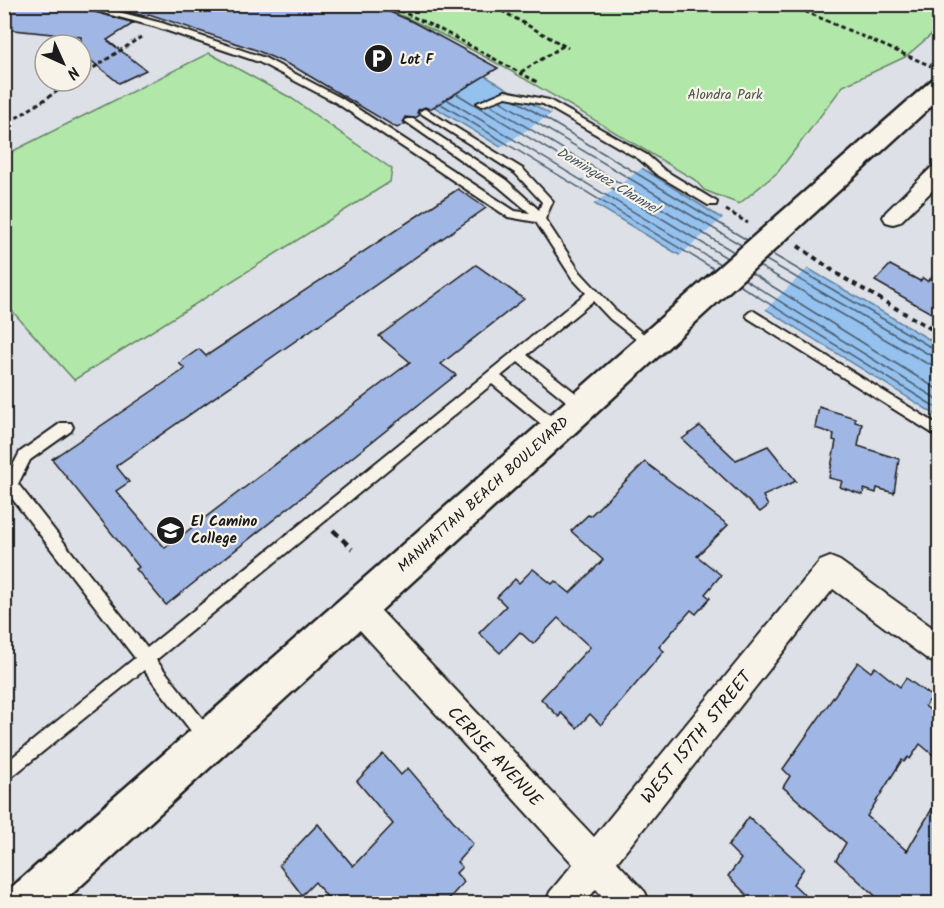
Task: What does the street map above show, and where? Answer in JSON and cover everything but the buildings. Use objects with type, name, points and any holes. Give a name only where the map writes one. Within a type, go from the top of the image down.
[{"type":"main road","name":"MANHATTAN BEACH BOULEVARD","points":[[27,903],[939,85]]},
{"type":"street","points":[[893,217],[939,171]]},
{"type":"street","name":"WEST 157TH STREET","points":[[562,903],[830,570],[939,651]]},
{"type":"street","name":"CERISE AVENUE","points":[[358,607],[633,903]]},
{"type":"lane","points":[[74,4],[159,25],[226,46],[292,74],[338,100],[512,214],[540,219]]},
{"type":"lane","points":[[482,103],[505,94],[546,102],[643,157],[660,172],[712,202]]},
{"type":"lane","points":[[424,112],[519,171],[548,201],[540,219]]},
{"type":"lane","points":[[410,121],[501,183],[532,208],[564,259],[593,294],[614,316],[650,344]]},
{"type":"lane","points":[[4,775],[593,294]]},
{"type":"lane","points":[[752,315],[939,433]]},
{"type":"lane","points":[[518,355],[569,416]]},
{"type":"lane","points":[[492,376],[569,416]]},
{"type":"lane","points":[[66,427],[25,456],[8,481],[208,740]]},
{"type":"path","points":[[472,4],[477,7]]},
{"type":"path","points":[[490,4],[568,48]]},
{"type":"path","points":[[495,7],[500,4]]},
{"type":"path","points":[[509,4],[548,8],[562,4]]},
{"type":"path","points":[[776,4],[804,11],[939,70]]},
{"type":"path","points":[[93,68],[159,25]]},
{"type":"path","points":[[521,72],[564,46]]},
{"type":"path","points":[[4,126],[55,93]]},
{"type":"path","points":[[712,202],[939,334]]},
{"type":"path","points":[[331,527],[352,549]]},
{"type":"green space","name":"Alondra Park","points":[[939,4],[939,28],[905,57],[843,86],[778,172],[739,204],[704,190],[695,180],[459,43],[377,5]]},
{"type":"green space","points":[[209,53],[291,98],[392,169],[390,182],[74,380],[5,303],[5,155]]},
{"type":"water","name":"Dominguez Channel","points":[[363,64],[475,70],[939,345],[939,417],[676,253]]},
{"type":"pier","points":[[554,112],[645,166],[592,205],[498,149]]},
{"type":"pier","points":[[724,217],[809,267],[764,311],[678,257]]},
{"type":"place","name":"Lot F","points":[[379,59]]},
{"type":"place","name":"El Camino College","points":[[170,530]]}]
